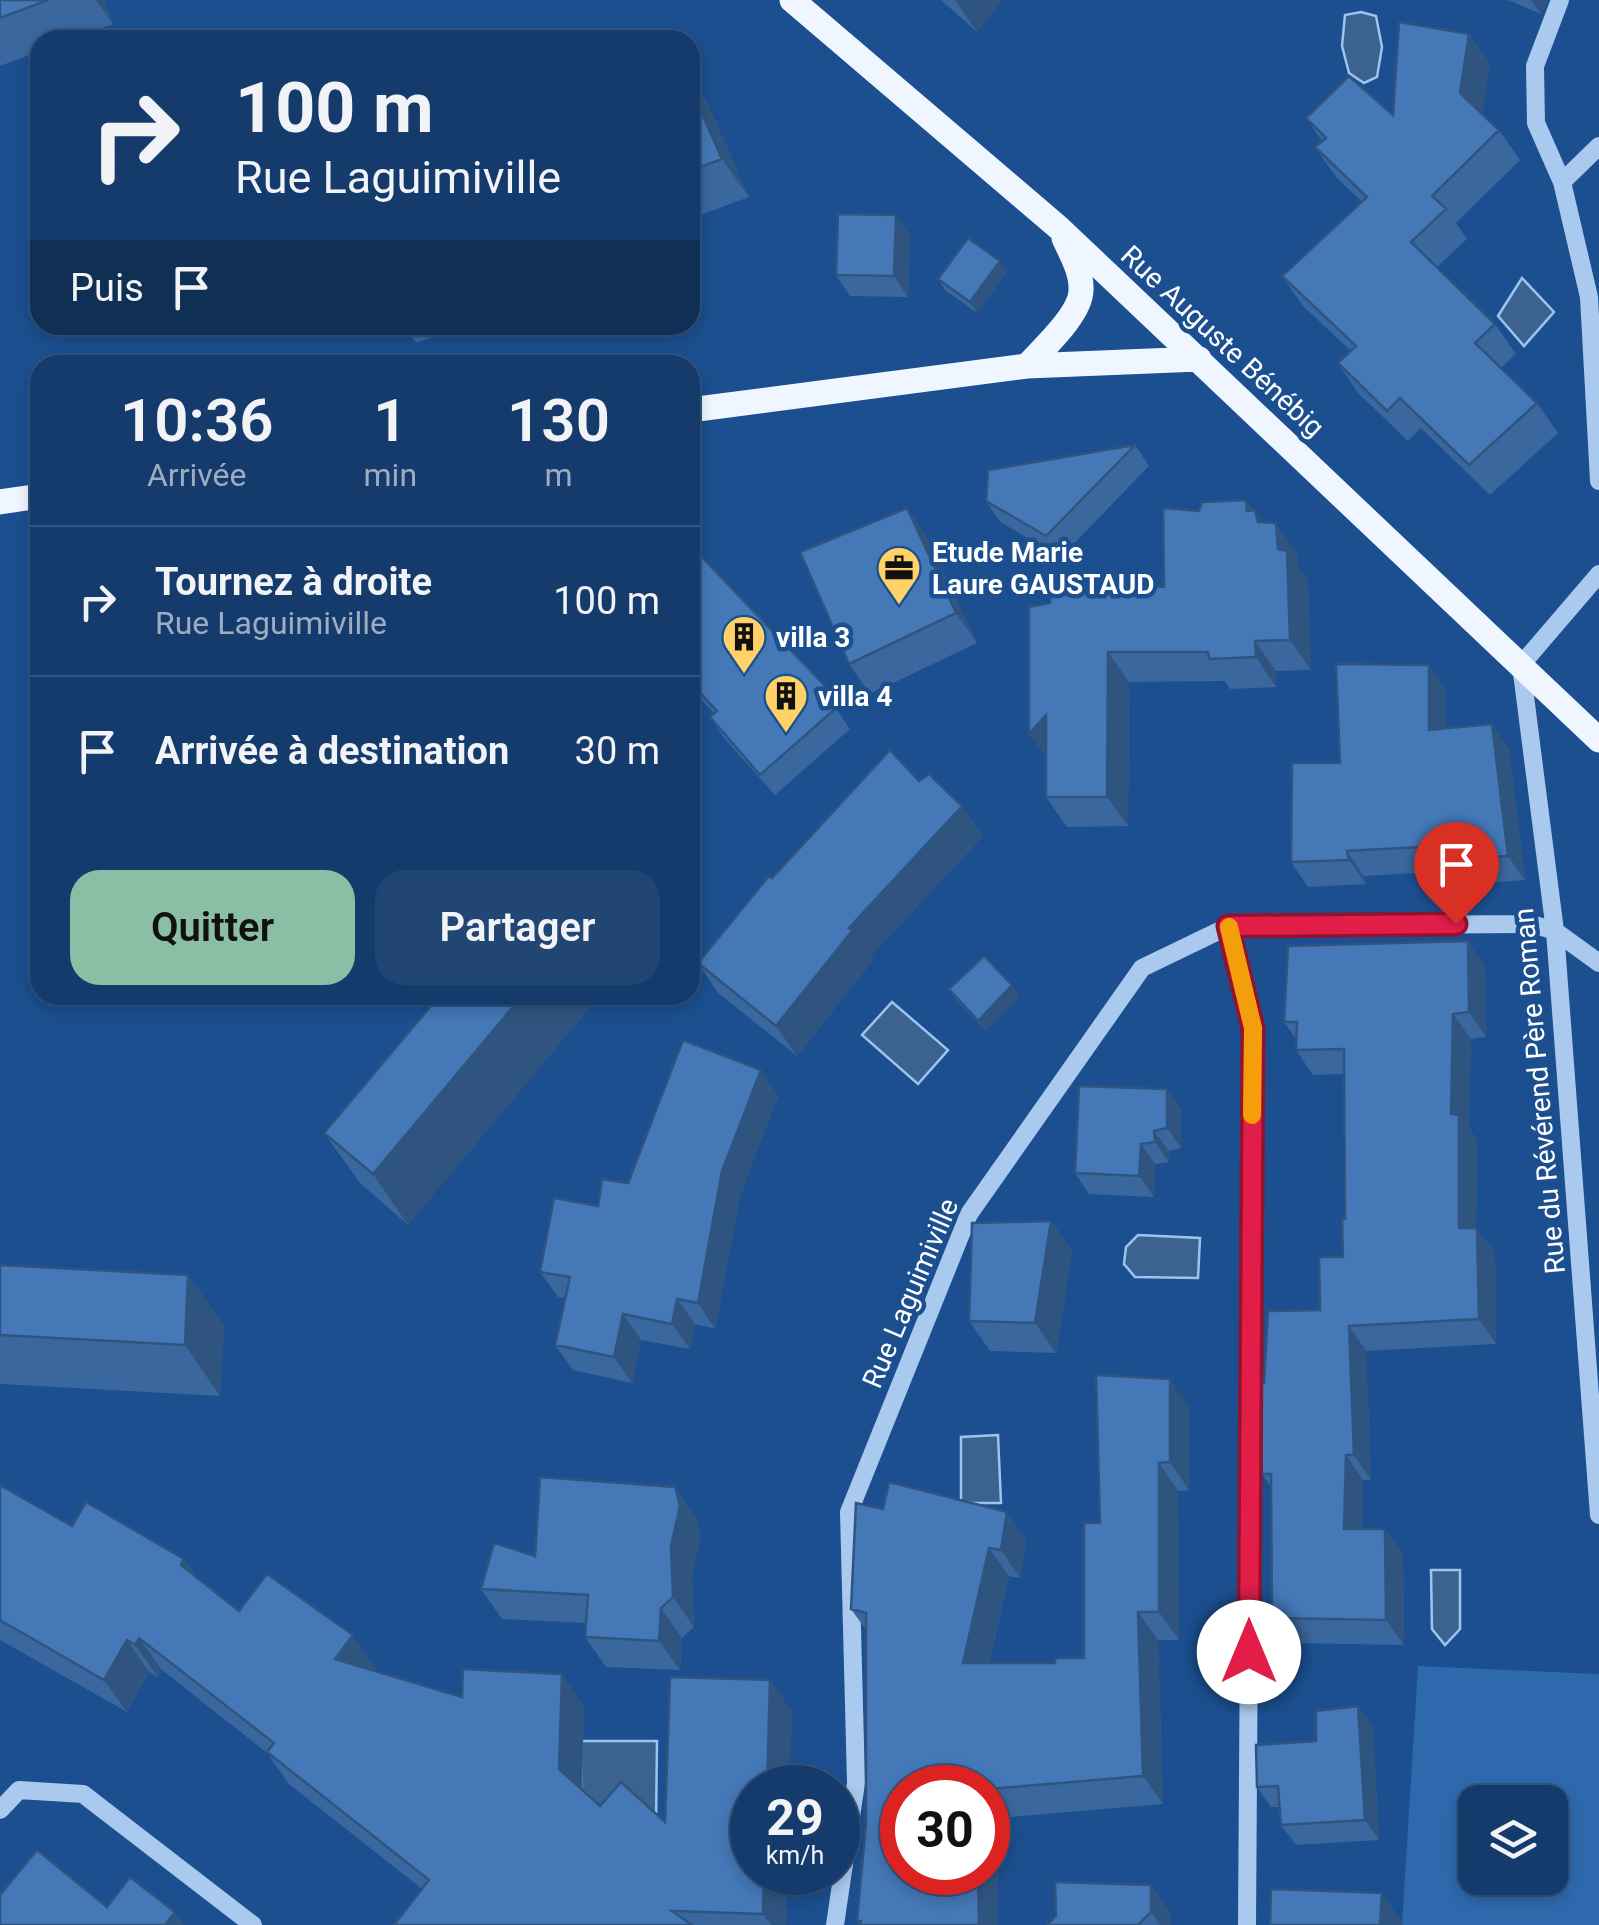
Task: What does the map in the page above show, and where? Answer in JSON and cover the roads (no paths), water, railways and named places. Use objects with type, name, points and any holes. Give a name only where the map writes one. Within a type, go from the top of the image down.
[{"type":"main road","name":"Rue Auguste Bénébig","points":[[792,0],[1059,228],[1599,740]]},
{"type":"main road","points":[[1027,366],[1069,319],[1082,292],[1078,269],[1059,228]]},
{"type":"main road","points":[[700,409],[1027,366],[1199,359]]},
{"type":"main road","points":[[0,502],[30,498]]},
{"type":"street","points":[[1560,0],[1534,66],[1536,123],[1562,182],[1589,297],[1599,481]]},
{"type":"street","points":[[1562,182],[1599,146]]},
{"type":"street","points":[[1521,665],[1599,574]]},
{"type":"street","name":"Rue du Révérend Père Roman","points":[[1521,665],[1555,931],[1599,1515]]},
{"type":"street","name":"Rue Laguimiville","points":[[834,1925],[856,1784],[850,1512],[969,1214],[1142,968],[1228,926],[1532,924],[1555,931]]},
{"type":"street","points":[[1228,926],[1253,1028],[1248,1925]]},
{"type":"street","points":[[1555,931],[1599,962]]},
{"type":"street","points":[[0,1810],[18,1790],[83,1794],[252,1925]]},
{"type":"place","name":"Etude Marie Laure GAUSTAUD","points":[[899,606]]},
{"type":"place","name":"villa 3","points":[[744,675]]},
{"type":"place","name":"villa 4","points":[[786,734]]}]
